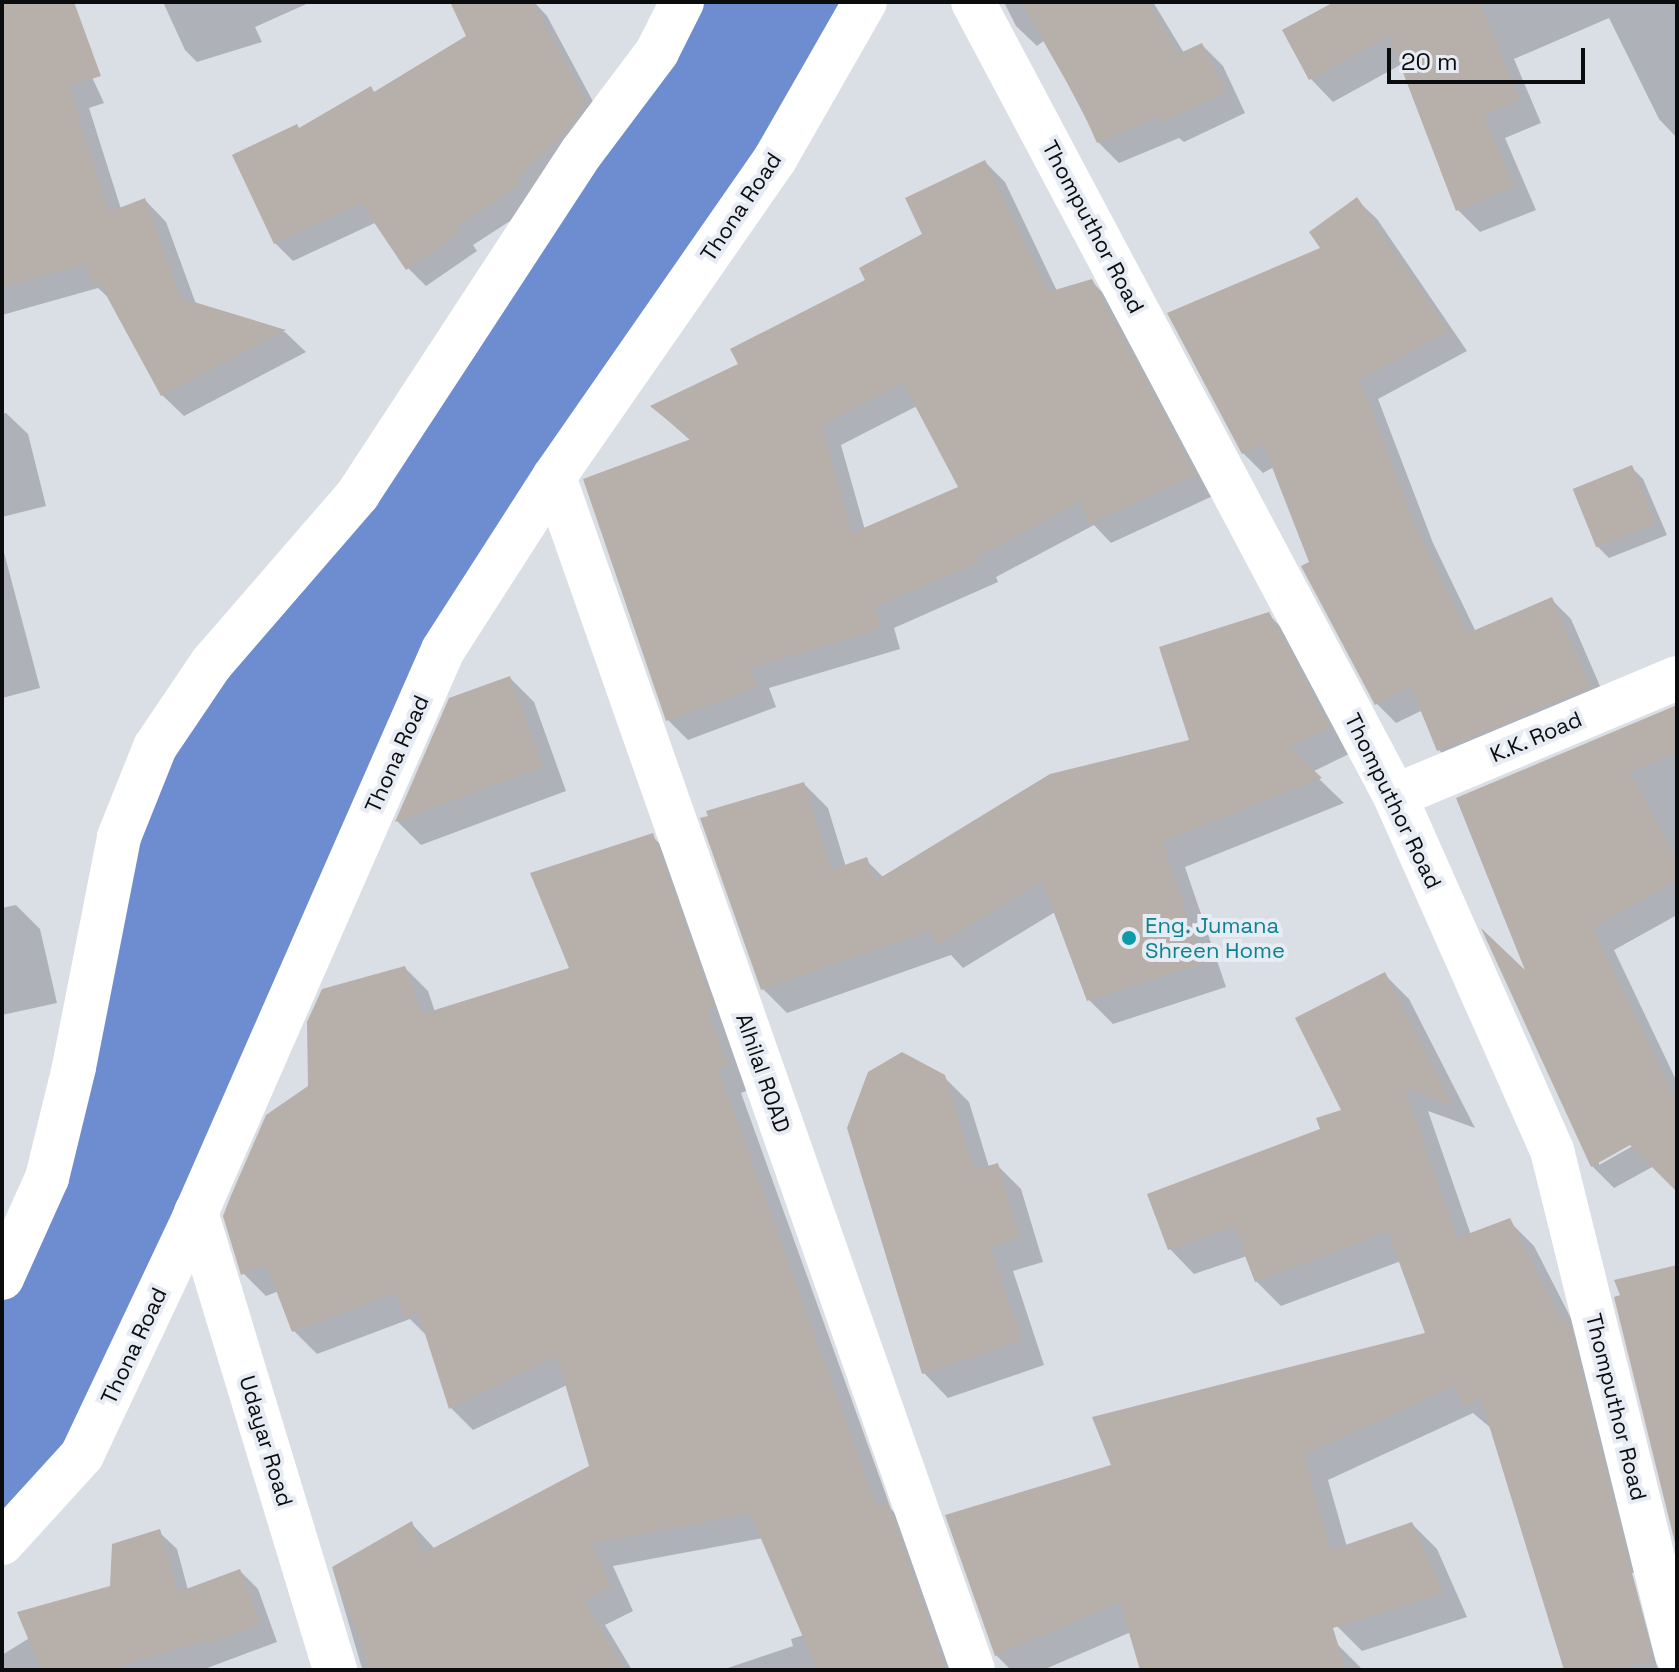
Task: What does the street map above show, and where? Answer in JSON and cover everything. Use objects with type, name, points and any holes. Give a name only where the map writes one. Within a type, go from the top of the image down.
[{"type":"street","points":[[2,1278],[47,1178],[74,1067],[119,837],[155,747],[211,664],[358,494],[582,152],[657,52],[682,2]]},
{"type":"street","name":"Thona Road","points":[[2,1543],[82,1455],[196,1212],[443,650],[554,477],[775,159],[865,2]]},
{"type":"street","name":"Thomputhor Road","points":[[973,2],[1395,796],[1552,1150],[1669,1584],[1677,1655]]},
{"type":"street","name":"Alhilal ROAD","points":[[554,477],[973,1670]]},
{"type":"street","name":"K.K. Road","points":[[1395,796],[1677,678]]},
{"type":"street","name":"Udayar Road","points":[[196,1212],[335,1670]]},
{"type":"water","points":[[682,2],[865,2],[537,503],[82,1455],[2,1543],[2,1278],[119,837]]},
{"type":"building","points":[[2,2],[74,2],[101,76],[69,86],[109,212],[145,198],[181,298],[286,330],[161,396],[99,282],[92,285],[85,264],[2,288]]},
{"type":"building","points":[[450,2],[533,2],[587,103],[566,132],[517,179],[521,184],[457,227],[461,232],[406,270],[361,203],[274,244],[232,155],[297,124],[299,128],[371,86],[374,92],[466,36]]},
{"type":"building","points":[[1021,2],[1148,2],[1178,54],[1202,43],[1226,92],[1162,123],[1159,117],[1097,143],[1081,107]]},
{"type":"building","points":[[1334,2],[1479,2],[1520,100],[1484,115],[1514,187],[1456,211],[1389,36],[1309,80],[1282,30]]},
{"type":"building","points":[[985,160],[1048,292],[1092,279],[1196,475],[1089,524],[1080,502],[977,557],[980,562],[875,607],[881,629],[750,668],[758,687],[666,721],[583,479],[691,439],[650,406],[738,364],[730,349],[865,280],[859,268],[922,234],[905,198]],"holes":[[[903,383],[958,487],[852,533],[822,425]]]},
{"type":"building","points":[[1357,197],[1449,331],[1360,380],[1414,522],[1468,633],[1552,597],[1591,687],[1437,751],[1411,687],[1375,705],[1301,566],[1309,562],[1263,444],[1242,454],[1167,313],[1320,248],[1309,232]]},
{"type":"building","points":[[1632,465],[1656,523],[1596,547],[1573,489]]},
{"type":"building","points":[[1269,612],[1330,727],[1290,747],[1322,778],[1163,842],[1203,963],[1087,1001],[1042,881],[938,945],[929,931],[761,990],[700,818],[708,816],[706,811],[804,782],[831,870],[867,857],[875,881],[1050,774],[1189,740],[1159,647]]},
{"type":"building","points":[[510,676],[543,767],[395,822],[449,698]]},
{"type":"building","points":[[1677,705],[1677,753],[1630,772],[1677,860],[1677,880],[1593,928],[1677,1103],[1677,1192],[1630,1145],[1591,1167],[1481,928],[1525,970],[1456,798]]},
{"type":"building","points":[[653,833],[714,1007],[707,1010],[729,1066],[719,1070],[877,1507],[888,1504],[946,1670],[817,1670],[750,1513],[592,1544],[612,1587],[584,1601],[625,1670],[370,1670],[332,1567],[412,1521],[422,1554],[589,1466],[557,1356],[449,1409],[418,1312],[406,1318],[395,1293],[292,1332],[266,1264],[241,1275],[223,1216],[266,1115],[308,1086],[307,1022],[322,989],[405,966],[422,1014],[569,968],[530,873]]},
{"type":"building","points":[[1385,972],[1453,1106],[1405,1088],[1457,1238],[1510,1218],[1562,1321],[1568,1318],[1653,1660],[1617,1670],[1564,1670],[1481,1399],[1463,1406],[1455,1386],[1304,1455],[1331,1550],[1412,1522],[1444,1593],[1333,1628],[1346,1670],[1140,1670],[1120,1602],[995,1656],[945,1515],[1111,1465],[1092,1417],[1425,1333],[1388,1232],[1255,1282],[1234,1227],[1168,1250],[1147,1194],[1320,1129],[1316,1118],[1341,1110],[1295,1018]]},
{"type":"building","points":[[902,1052],[945,1075],[974,1170],[998,1163],[1020,1238],[990,1247],[1022,1341],[922,1374],[847,1128],[868,1072]]},
{"type":"building","points":[[1677,1265],[1677,1551],[1614,1297],[1620,1295],[1614,1280]]},
{"type":"building","points":[[160,1529],[178,1592],[240,1569],[261,1624],[208,1644],[207,1640],[107,1670],[41,1670],[17,1612],[110,1586],[112,1544]]},
{"type":"place","name":"Eng. Jumana Shreen Home","points":[[1129,938]]}]
